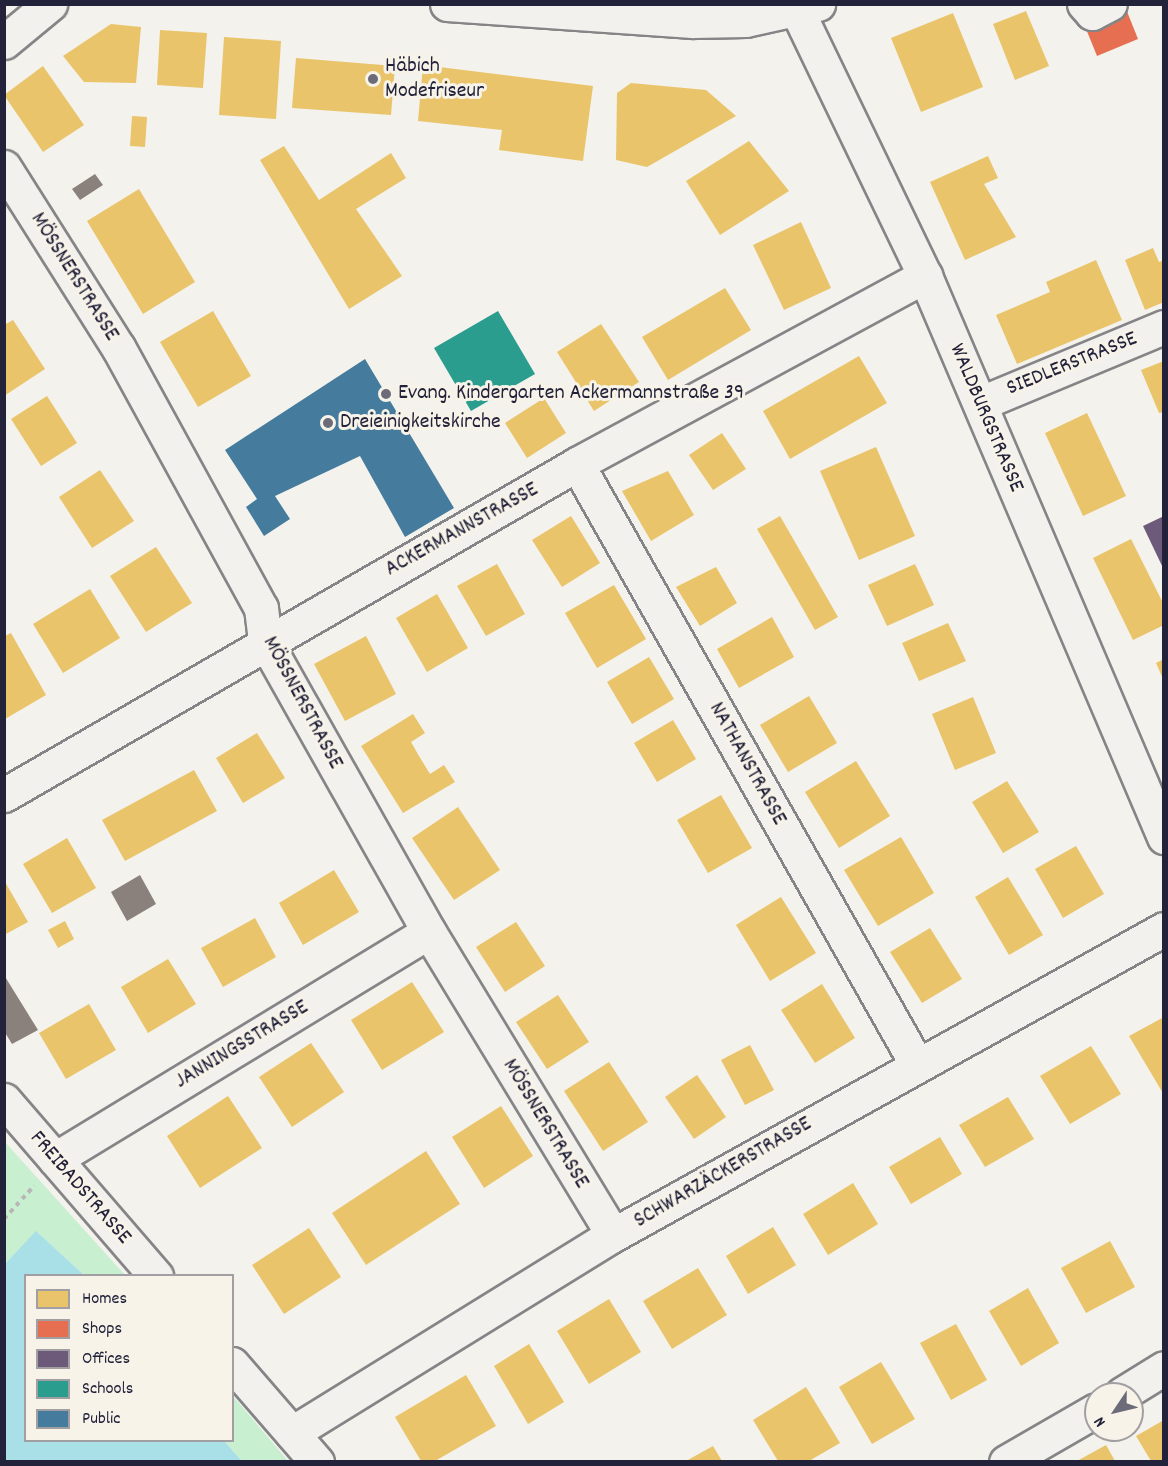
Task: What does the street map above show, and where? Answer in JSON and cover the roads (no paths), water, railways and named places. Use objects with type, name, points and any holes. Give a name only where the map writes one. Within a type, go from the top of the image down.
[{"type":"street","points":[[4,42],[50,4]]},
{"type":"street","points":[[447,4],[664,21],[746,20],[803,7]]},
{"type":"street","points":[[1084,4],[1092,13],[1110,4]]},
{"type":"street","name":"WALDBURGSTRASSE","points":[[803,7],[981,403],[1164,837]]},
{"type":"street","name":"MÖSSNERSTRASSE","points":[[4,167],[124,357],[261,608],[264,641],[429,932],[613,1235]]},
{"type":"street","name":"ACKERMANNSTRASSE","points":[[4,795],[264,641],[578,464],[925,276]]},
{"type":"street","name":"SIEDLERSTRASSE","points":[[981,403],[1164,327]]},
{"type":"street","name":"NATHANSTRASSE","points":[[578,464],[916,1063]]},
{"type":"street","name":"SCHWARZÄCKERSTRASSE","points":[[292,1433],[613,1235],[916,1063],[1164,929]]},
{"type":"street","name":"JANNINGSSTRASSE","points":[[55,1159],[429,932]]},
{"type":"street","name":"FREIBADSTRASSE","points":[[4,1100],[155,1274]]},
{"type":"street","points":[[234,1366],[317,1461]]},
{"type":"street","points":[[1141,1382],[1164,1368]]},
{"type":"street","points":[[1006,1461],[1084,1417]]},
{"type":"water","points":[[36,1231],[83,1274],[24,1274],[24,1442],[225,1442],[242,1461],[5,1461],[5,1264]]},
{"type":"place","name":"Häbich Modefriseur","points":[[373,79]]},
{"type":"place","name":"Evang. Kindergarten Ackermannstraße 39","points":[[386,394]]},
{"type":"place","name":"Dreieinigkeitskirche","points":[[328,423]]}]
